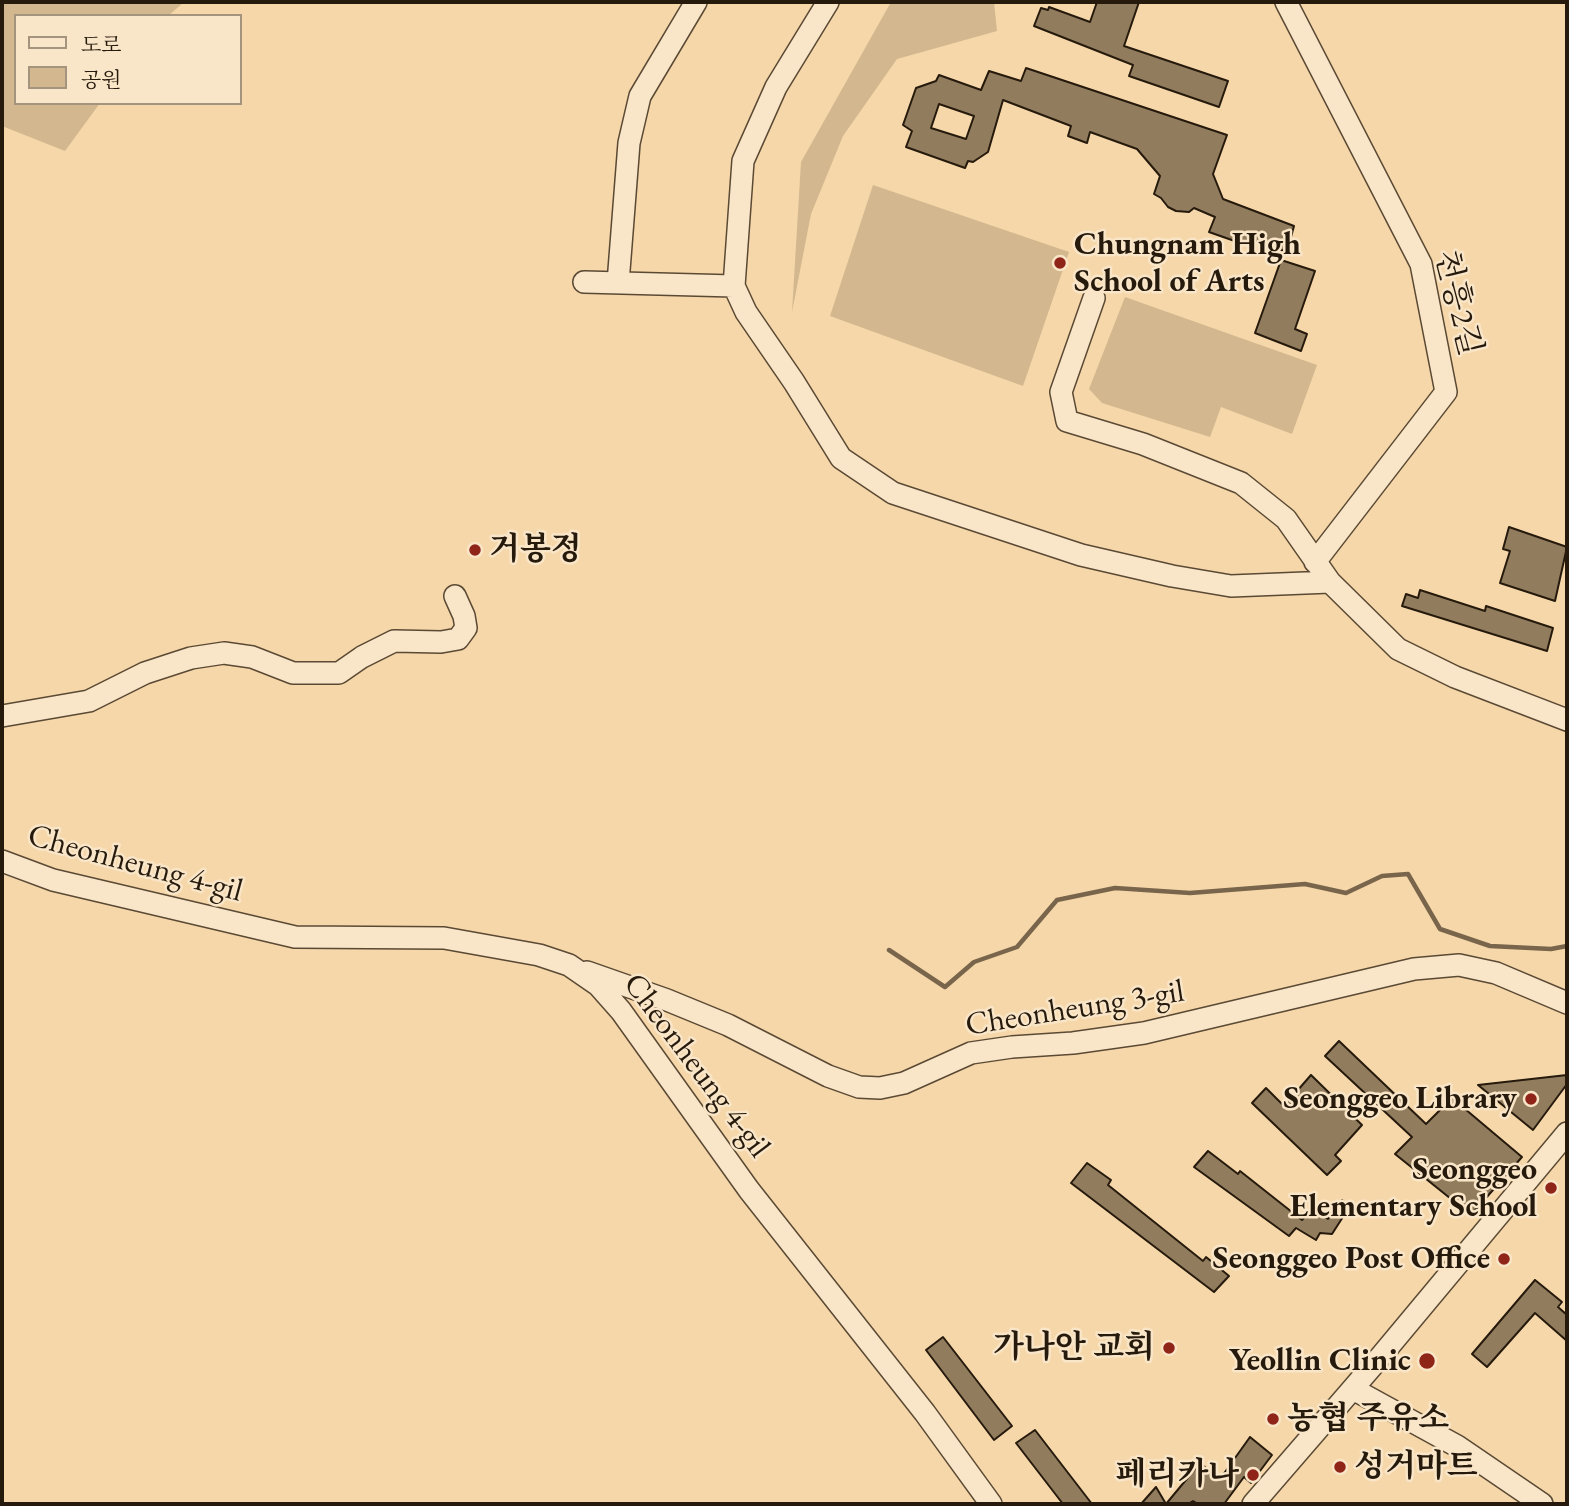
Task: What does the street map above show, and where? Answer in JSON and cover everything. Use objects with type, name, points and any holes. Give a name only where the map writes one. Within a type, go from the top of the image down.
[{"type":"street","points":[[618,283],[629,143],[640,96],[696,2]]},
{"type":"street","points":[[828,2],[776,87],[743,161],[734,286],[746,312],[841,458],[893,493],[1081,555],[1172,576],[1231,586],[1330,582]]},
{"type":"street","name":"천흥2길","points":[[1286,2],[1421,264],[1446,392],[1315,562]]},
{"type":"street","points":[[584,282],[734,286]]},
{"type":"street","points":[[1094,298],[1061,392],[1067,421],[1143,444],[1241,483],[1286,519],[1330,582],[1398,649],[1455,677],[1567,720]]},
{"type":"street","points":[[2,716],[89,701],[145,673],[191,657],[224,653],[252,657],[293,673],[339,673],[362,657],[394,642],[441,642],[458,639],[466,628],[455,596]]},
{"type":"street","name":"Cheonheung 4-gil","points":[[2,861],[53,880],[295,937],[444,938],[539,955],[569,965],[598,985],[621,1011],[749,1190],[925,1413],[991,1504]]},
{"type":"street","name":"Cheonheung 3-gil","points":[[569,965],[727,1025],[828,1076],[859,1087],[880,1088],[904,1083],[971,1053],[1143,1033],[1414,969],[1459,965],[1496,973],[1567,1003]]},
{"type":"street","points":[[1253,1504],[1567,1133]]},
{"type":"street","points":[[1353,1389],[1457,1446],[1542,1504]]},
{"type":"green space","points":[[2,2],[184,2],[170,14],[14,14],[14,105],[99,105],[65,151],[2,126]]},
{"type":"green space","points":[[891,2],[994,2],[997,31],[897,59],[843,136],[811,214],[792,312],[801,162]]},
{"type":"green space","points":[[873,185],[1069,252],[1023,386],[830,316]]},
{"type":"green space","points":[[1125,297],[1317,365],[1292,434],[1221,407],[1210,437],[1102,403],[1089,389]]},
{"type":"building","points":[[1097,2],[1139,2],[1124,46],[1228,81],[1219,107],[1129,76],[1133,65],[1034,26],[1041,8],[1048,10],[1049,7],[1090,22]]},
{"type":"building","points":[[1026,68],[1227,135],[1213,174],[1223,199],[1294,226],[1287,252],[1248,238],[1246,245],[1209,232],[1215,217],[1194,208],[1189,212],[1168,207],[1154,194],[1160,176],[1137,149],[1090,132],[1087,143],[1068,136],[1071,126],[1003,100],[988,152],[973,162],[968,161],[965,168],[906,147],[912,131],[903,125],[916,88],[936,81],[939,75],[981,90],[989,71],[1021,81]],"holes":[[[939,104],[974,116],[966,139],[931,128]]]},
{"type":"building","points":[[1281,260],[1315,271],[1295,329],[1307,334],[1301,351],[1255,333]]},
{"type":"building","points":[[1509,527],[1567,547],[1555,601],[1500,583],[1510,551],[1503,549]]},
{"type":"building","points":[[1420,590],[1485,611],[1486,606],[1553,628],[1547,651],[1402,606],[1406,594],[1418,598]]},
{"type":"building","points":[[1339,1041],[1426,1124],[1452,1098],[1522,1157],[1471,1215],[1395,1154],[1412,1137],[1325,1056]]},
{"type":"building","points":[[1311,1075],[1362,1125],[1335,1155],[1341,1161],[1327,1175],[1252,1103],[1266,1088],[1284,1106]]},
{"type":"building","points":[[1567,1075],[1567,1084],[1533,1130],[1478,1085]]},
{"type":"building","points":[[1208,1151],[1238,1174],[1240,1171],[1302,1220],[1311,1210],[1328,1219],[1342,1200],[1350,1206],[1332,1234],[1320,1233],[1316,1240],[1296,1228],[1289,1236],[1194,1167]]},
{"type":"building","points":[[1087,1163],[1111,1180],[1108,1185],[1203,1261],[1206,1257],[1229,1276],[1214,1292],[1071,1183]]},
{"type":"building","points":[[1535,1280],[1562,1302],[1558,1307],[1567,1315],[1567,1341],[1535,1313],[1487,1367],[1472,1354]]},
{"type":"building","points":[[943,1337],[1012,1426],[994,1440],[926,1350]]},
{"type":"building","points":[[1035,1430],[1092,1504],[1063,1504],[1016,1443]]},
{"type":"building","points":[[1250,1437],[1272,1455],[1251,1483],[1244,1477],[1224,1504],[1198,1504],[1193,1501],[1188,1504],[1166,1504],[1200,1463],[1220,1479]]},
{"type":"building","points":[[1156,1487],[1166,1504],[1141,1504]]},
{"type":"waterway","points":[[889,950],[945,987],[974,962],[1017,947],[1057,900],[1115,888],[1190,893],[1305,884],[1346,893],[1382,876],[1408,874],[1440,929],[1490,946],[1551,949],[1567,946]]},
{"type":"place","name":"Chungnam High School of Arts","points":[[1060,263]]},
{"type":"place","name":"거봉정","points":[[475,550]]},
{"type":"place","name":"Seonggeo Library","points":[[1531,1099]]},
{"type":"place","name":"Seonggeo Elementary School","points":[[1551,1188]]},
{"type":"place","name":"Seonggeo Post Office","points":[[1504,1259]]},
{"type":"place","name":"가나안 교회","points":[[1169,1348]]},
{"type":"place","name":"Yeollin Clinic","points":[[1427,1361]]},
{"type":"place","name":"농협 주유소","points":[[1273,1419]]},
{"type":"place","name":"성거마트","points":[[1340,1467]]},
{"type":"place","name":"페리카나","points":[[1253,1475]]}]
